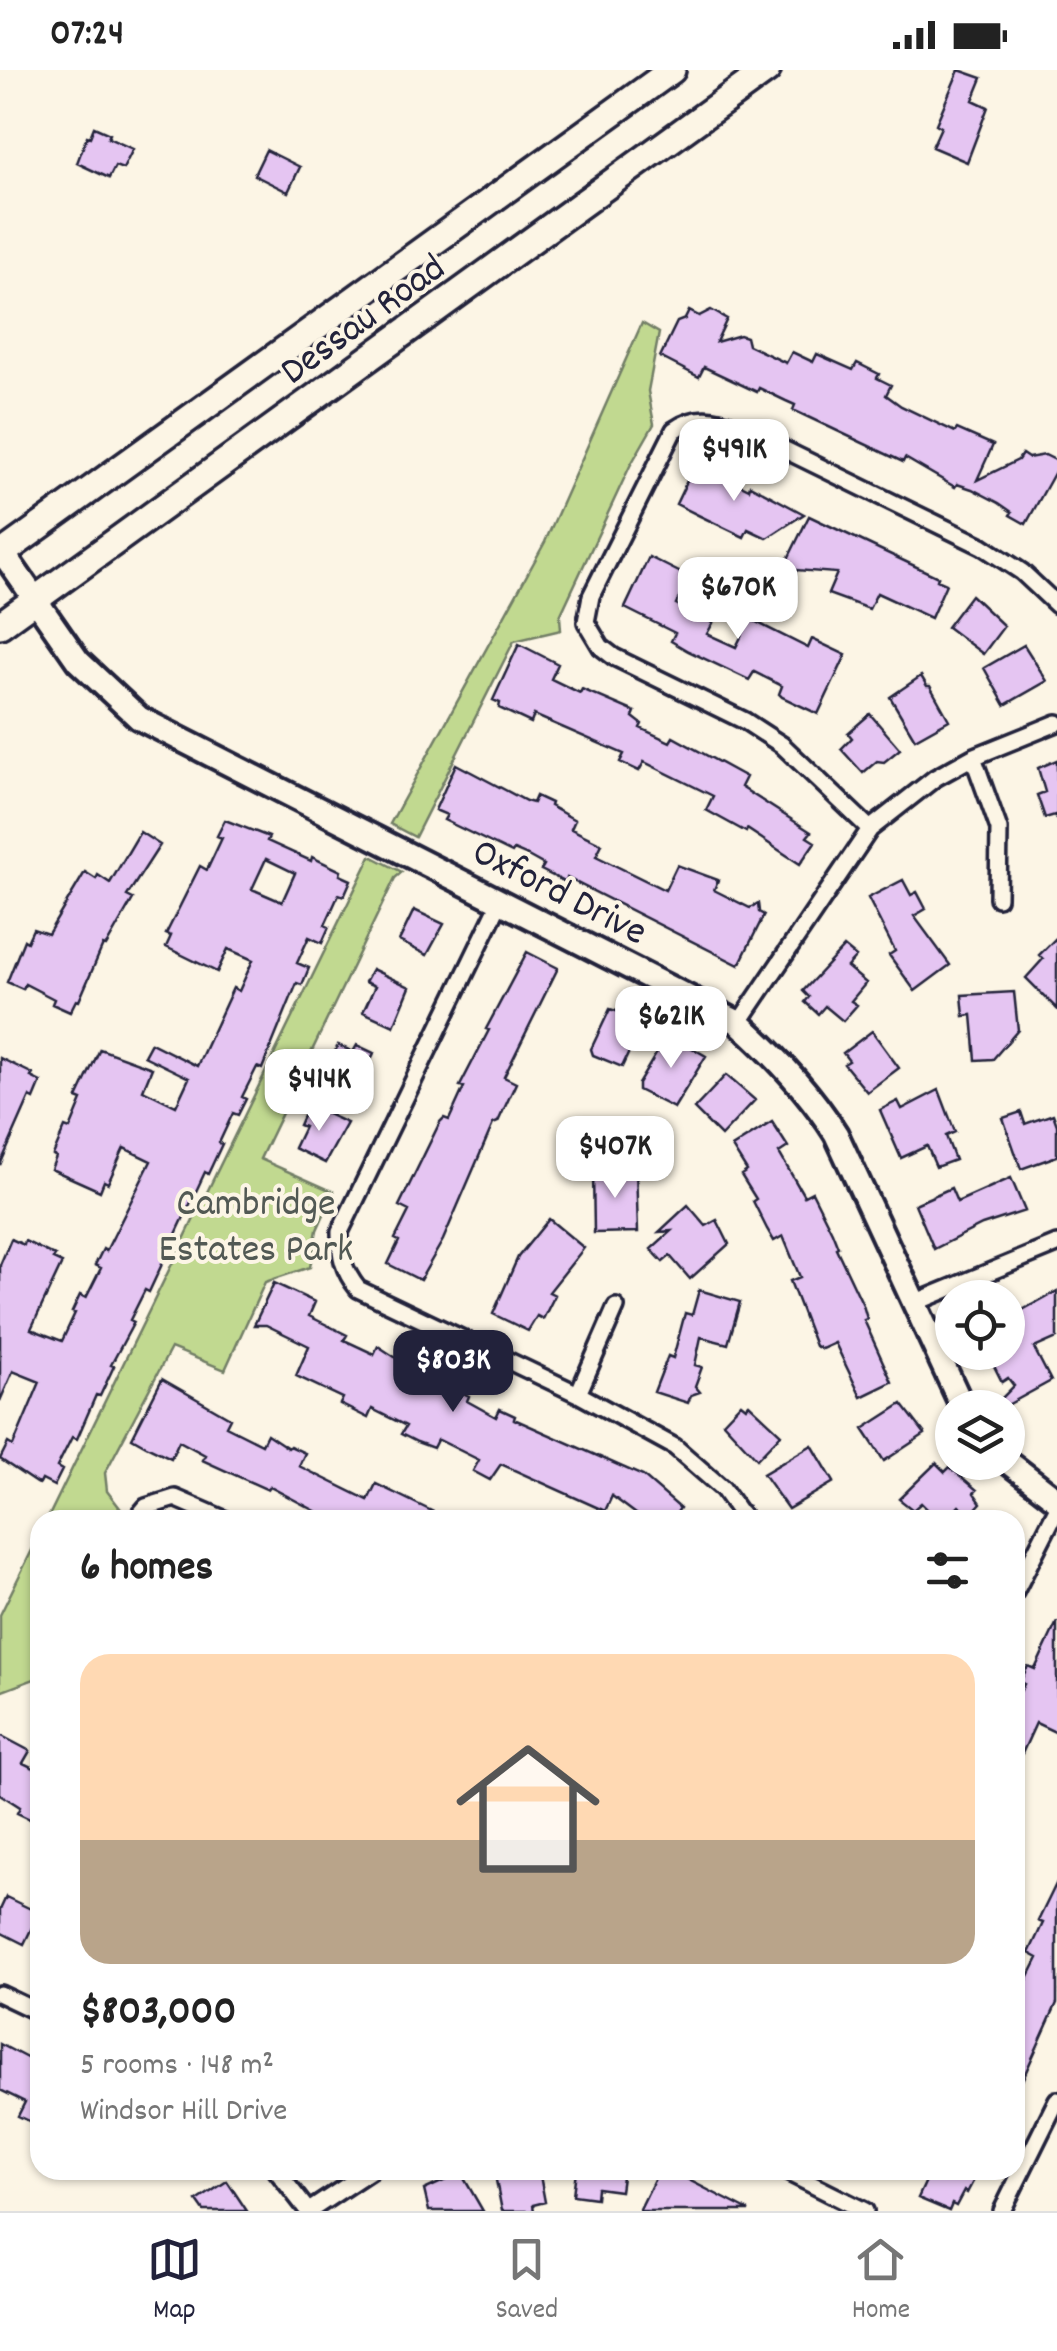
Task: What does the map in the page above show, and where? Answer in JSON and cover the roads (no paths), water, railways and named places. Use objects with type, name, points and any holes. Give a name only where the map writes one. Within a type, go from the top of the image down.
[{"type":"main road","name":"Dessau Road","points":[[1,554],[672,70]]},
{"type":"main road","name":"Dessau Road","points":[[0,625],[767,70]]},
{"type":"street","points":[[870,829],[782,745],[745,721],[614,657],[591,635],[586,622],[591,596],[674,430],[692,419],[702,418],[740,428],[982,546],[1022,572],[1057,604]]},
{"type":"street","name":"Oxford Drive","points":[[1,554],[78,661],[139,718],[739,1022],[784,1063],[816,1102],[843,1149],[955,1390]]},
{"type":"street","points":[[739,1022],[870,829],[934,778],[973,756],[1057,724]]},
{"type":"street","points":[[973,756],[999,828],[998,898]]},
{"type":"street","points":[[501,900],[340,1232],[340,1255],[346,1275],[358,1289],[578,1394],[675,1447],[723,1490],[738,1510]]},
{"type":"street","points":[[914,1303],[1057,1244]]},
{"type":"street","points":[[578,1394],[616,1307]]},
{"type":"street","points":[[1025,1475],[1057,1500]]},
{"type":"street","points":[[143,1510],[175,1498],[203,1510]]},
{"type":"street","points":[[1025,1572],[1057,1509]]},
{"type":"street","points":[[0,1994],[30,2008]]},
{"type":"street","points":[[1025,2165],[1057,2100]]},
{"type":"street","points":[[284,2180],[308,2211],[356,2180]]},
{"type":"street","points":[[804,2180],[865,2211]]},
{"type":"street","points":[[1002,2211],[1017,2180]]},
{"type":"park label","name":"Cambridge Estates Park","points":[[256,1223]]}]
